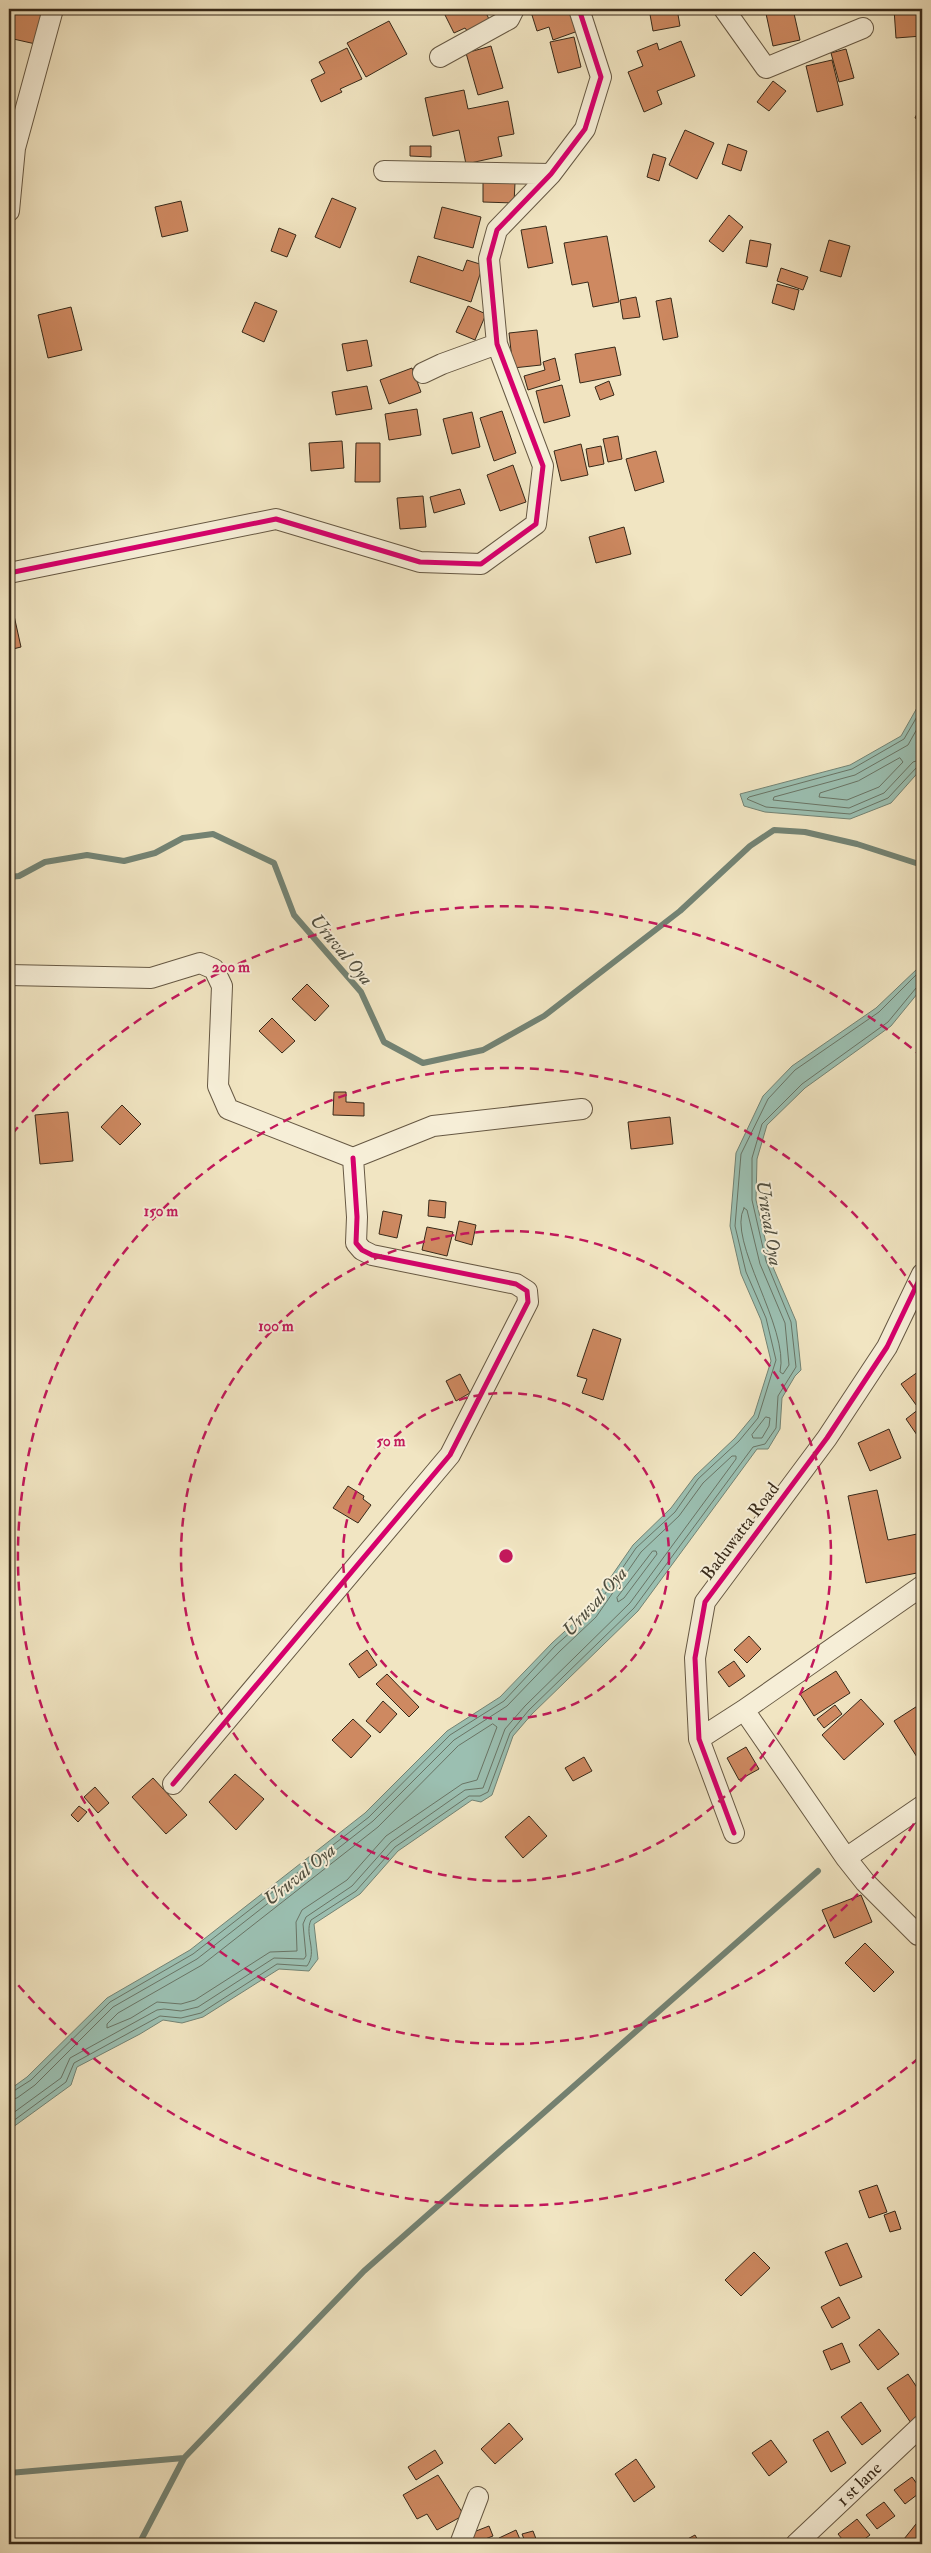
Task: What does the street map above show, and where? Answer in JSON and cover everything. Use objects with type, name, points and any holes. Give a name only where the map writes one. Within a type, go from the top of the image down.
[{"type":"street","points":[[9,211],[12,148],[53,9]]},
{"type":"street","points":[[440,57],[509,19],[514,9]]},
{"type":"street","points":[[724,9],[766,68],[863,28]]},
{"type":"street","points":[[9,573],[276,519],[420,562],[481,564],[536,524],[543,466],[497,344],[488,258],[497,230],[551,174],[585,129],[601,78],[581,16]]},
{"type":"street","points":[[384,171],[551,174]]},
{"type":"street","points":[[423,373],[497,344]]},
{"type":"street","points":[[9,975],[150,978],[200,962],[214,969],[222,986],[218,1086],[228,1109],[353,1158],[433,1126],[582,1109]]},
{"type":"street","points":[[173,1784],[450,1455],[528,1302],[527,1291],[516,1284],[372,1255],[362,1250],[356,1243],[358,1217],[353,1158]]},
{"type":"street","name":"Baduwatta Road","points":[[734,1833],[699,1739],[695,1658],[705,1602],[838,1422],[887,1347],[922,1274]]},
{"type":"street","points":[[699,1739],[744,1710],[922,1586]]},
{"type":"street","points":[[744,1710],[846,1858],[918,1935],[922,1935]]},
{"type":"street","points":[[846,1858],[922,1806]]},
{"type":"street","name":"1 st lane","points":[[796,2544],[922,2425]]},
{"type":"street","points":[[460,2544],[478,2497]]},
{"type":"water","points":[[922,699],[922,768],[891,803],[850,819],[765,812],[744,806],[740,794],[850,765],[901,736]]},
{"type":"water","points":[[922,959],[922,988],[891,1026],[805,1088],[767,1125],[757,1159],[756,1200],[770,1260],[796,1321],[801,1370],[795,1376],[782,1398],[780,1429],[768,1449],[757,1449],[638,1611],[532,1714],[513,1736],[492,1795],[481,1802],[472,1800],[398,1851],[360,1894],[314,1924],[318,1959],[309,1971],[279,1969],[203,2017],[182,2023],[163,2020],[77,2067],[71,2085],[9,2130],[9,2090],[27,2077],[107,1998],[190,1950],[365,1813],[447,1731],[500,1697],[552,1643],[588,1610],[633,1545],[671,1508],[695,1476],[735,1438],[754,1415],[771,1361],[761,1320],[741,1274],[730,1226],[736,1153],[763,1096],[792,1066],[876,1008],[917,969]]},
{"type":"building","points":[[9,9],[47,9],[40,45],[9,38]]},
{"type":"building","points":[[442,9],[484,9],[490,21],[468,32],[465,28],[454,33]]},
{"type":"building","points":[[542,9],[571,9],[578,31],[553,40],[549,27],[537,31],[531,12]]},
{"type":"building","points":[[649,9],[677,9],[680,26],[653,31]]},
{"type":"building","points":[[765,9],[793,9],[800,40],[773,46]]},
{"type":"building","points":[[894,9],[922,9],[922,36],[896,38]]},
{"type":"building","points":[[389,21],[407,54],[366,77],[347,43]]},
{"type":"building","points":[[574,37],[581,67],[558,73],[550,42]]},
{"type":"building","points":[[681,41],[695,76],[657,91],[662,104],[644,112],[628,72],[643,66],[637,51],[657,43],[659,50]]},
{"type":"building","points":[[491,46],[503,88],[478,95],[466,53]]},
{"type":"building","points":[[347,48],[362,79],[340,89],[342,92],[321,102],[311,80],[325,73],[319,62]]},
{"type":"building","points":[[846,49],[854,78],[839,82],[831,53]]},
{"type":"building","points":[[832,60],[843,105],[817,112],[806,66]]},
{"type":"building","points":[[773,81],[786,91],[769,111],[757,102]]},
{"type":"building","points":[[464,90],[468,109],[508,101],[514,134],[498,137],[502,156],[466,164],[459,130],[433,136],[425,98]]},
{"type":"building","points":[[922,103],[922,121],[915,118]]},
{"type":"building","points":[[685,130],[714,143],[697,179],[669,165]]},
{"type":"building","points":[[728,144],[747,151],[741,171],[722,164]]},
{"type":"building","points":[[410,146],[431,146],[431,157],[410,156]]},
{"type":"building","points":[[653,154],[666,158],[659,181],[647,177]]},
{"type":"building","points":[[483,182],[515,183],[514,203],[483,202]]},
{"type":"building","points":[[332,198],[356,208],[340,248],[315,237]]},
{"type":"building","points":[[181,201],[188,231],[162,237],[155,207]]},
{"type":"building","points":[[442,207],[481,217],[473,248],[434,238]]},
{"type":"building","points":[[729,215],[743,227],[723,252],[709,241]]},
{"type":"building","points":[[546,226],[553,263],[528,268],[521,230]]},
{"type":"building","points":[[279,228],[296,235],[287,257],[271,251]]},
{"type":"building","points":[[607,236],[619,302],[593,307],[588,282],[572,285],[564,243]]},
{"type":"building","points":[[750,240],[771,244],[767,267],[746,263]]},
{"type":"building","points":[[829,240],[850,246],[841,277],[820,271]]},
{"type":"building","points":[[418,256],[463,271],[467,260],[483,265],[471,302],[410,282]]},
{"type":"building","points":[[781,268],[808,277],[803,290],[777,281]]},
{"type":"building","points":[[777,284],[799,290],[794,310],[772,303]]},
{"type":"building","points":[[636,297],[640,317],[623,319],[620,300]]},
{"type":"building","points":[[671,298],[678,337],[663,340],[656,301]]},
{"type":"building","points":[[255,302],[277,311],[264,342],[242,332]]},
{"type":"building","points":[[468,306],[486,314],[475,340],[456,332]]},
{"type":"building","points":[[71,307],[82,350],[48,358],[38,315]]},
{"type":"building","points":[[537,330],[541,365],[513,368],[509,333]]},
{"type":"building","points":[[367,340],[372,366],[347,371],[342,344]]},
{"type":"building","points":[[615,347],[621,375],[580,383],[575,354]]},
{"type":"building","points":[[555,358],[560,380],[528,390],[524,376],[545,370],[543,362]]},
{"type":"building","points":[[412,368],[421,392],[389,404],[380,380]]},
{"type":"building","points":[[609,381],[614,395],[600,400],[595,387]]},
{"type":"building","points":[[562,385],[570,416],[544,423],[536,391]]},
{"type":"building","points":[[367,386],[372,409],[336,415],[332,392]]},
{"type":"building","points":[[417,409],[421,435],[389,440],[385,414]]},
{"type":"building","points":[[502,411],[516,453],[494,461],[480,418]]},
{"type":"building","points":[[472,412],[480,447],[452,454],[443,419]]},
{"type":"building","points":[[618,436],[622,459],[608,462],[603,439]]},
{"type":"building","points":[[342,441],[344,468],[311,471],[309,443]]},
{"type":"building","points":[[356,443],[380,443],[380,482],[355,482]]},
{"type":"building","points":[[581,444],[588,475],[561,481],[554,451]]},
{"type":"building","points":[[601,446],[604,464],[589,467],[586,449]]},
{"type":"building","points":[[656,451],[664,482],[635,491],[626,459]]},
{"type":"building","points":[[513,465],[526,502],[500,511],[487,475]]},
{"type":"building","points":[[460,489],[465,504],[434,513],[430,497]]},
{"type":"building","points":[[423,496],[426,527],[400,529],[397,498]]},
{"type":"building","points":[[624,527],[631,554],[596,563],[589,537]]},
{"type":"building","points":[[9,593],[21,647],[9,650]]},
{"type":"building","points":[[307,984],[329,1006],[315,1021],[292,999]]},
{"type":"building","points":[[272,1018],[295,1041],[282,1053],[259,1031]]},
{"type":"building","points":[[334,1092],[346,1092],[346,1102],[364,1103],[364,1116],[333,1115]]},
{"type":"building","points":[[122,1105],[141,1124],[120,1145],[101,1127]]},
{"type":"building","points":[[68,1112],[73,1161],[40,1164],[35,1115]]},
{"type":"building","points":[[670,1117],[673,1144],[631,1149],[628,1122]]},
{"type":"building","points":[[429,1200],[446,1202],[445,1218],[428,1216]]},
{"type":"building","points":[[383,1211],[402,1215],[397,1238],[379,1234]]},
{"type":"building","points":[[459,1221],[476,1225],[472,1245],[455,1240]]},
{"type":"building","points":[[427,1227],[453,1232],[447,1256],[422,1250]]},
{"type":"building","points":[[593,1329],[621,1339],[603,1400],[582,1393],[587,1379],[577,1376]]},
{"type":"building","points":[[922,1369],[922,1431],[917,1435],[906,1419],[919,1409],[901,1384]]},
{"type":"building","points":[[460,1374],[470,1393],[456,1401],[446,1381]]},
{"type":"building","points":[[889,1429],[901,1458],[870,1471],[858,1443]]},
{"type":"building","points":[[348,1486],[364,1496],[363,1499],[371,1505],[358,1523],[333,1508]]},
{"type":"building","points":[[877,1490],[888,1540],[917,1534],[922,1557],[922,1572],[866,1583],[848,1496]]},
{"type":"building","points":[[749,1636],[761,1649],[747,1663],[734,1650]]},
{"type":"building","points":[[367,1650],[377,1665],[359,1678],[349,1664]]},
{"type":"building","points":[[734,1661],[745,1676],[729,1687],[718,1672]]},
{"type":"building","points":[[836,1671],[850,1693],[814,1716],[800,1694]]},
{"type":"building","points":[[387,1674],[419,1707],[409,1717],[376,1684]]},
{"type":"building","points":[[861,1699],[884,1724],[844,1760],[822,1735]]},
{"type":"building","points":[[383,1701],[397,1714],[380,1733],[366,1721]]},
{"type":"building","points":[[922,1703],[922,1765],[894,1721]]},
{"type":"building","points":[[835,1705],[842,1714],[824,1728],[817,1719]]},
{"type":"building","points":[[353,1719],[371,1736],[351,1758],[332,1740]]},
{"type":"building","points":[[746,1747],[759,1769],[739,1780],[727,1758]]},
{"type":"building","points":[[584,1757],[592,1771],[573,1781],[565,1768]]},
{"type":"building","points":[[235,1774],[264,1799],[236,1830],[209,1802]]},
{"type":"building","points":[[153,1778],[187,1815],[166,1834],[132,1797]]},
{"type":"building","points":[[95,1787],[109,1803],[98,1813],[84,1797]]},
{"type":"building","points":[[79,1806],[87,1812],[78,1822],[71,1815]]},
{"type":"building","points":[[529,1816],[547,1836],[523,1858],[505,1837]]},
{"type":"building","points":[[861,1895],[872,1922],[834,1938],[822,1910]]},
{"type":"building","points":[[865,1943],[894,1972],[874,1992],[845,1963]]},
{"type":"building","points":[[877,2185],[887,2212],[869,2218],[859,2191]]},
{"type":"building","points":[[895,2211],[901,2229],[890,2232],[884,2215]]},
{"type":"building","points":[[847,2243],[862,2277],[840,2286],[825,2252]]},
{"type":"building","points":[[754,2252],[770,2268],[741,2296],[725,2280]]},
{"type":"building","points":[[839,2297],[850,2318],[832,2328],[821,2307]]},
{"type":"building","points":[[879,2329],[899,2354],[878,2370],[859,2345]]},
{"type":"building","points":[[842,2343],[850,2362],[831,2370],[823,2351]]},
{"type":"building","points":[[908,2374],[922,2395],[922,2415],[911,2423],[887,2388]]},
{"type":"building","points":[[861,2402],[881,2431],[862,2445],[841,2417]]},
{"type":"building","points":[[509,2423],[523,2439],[495,2464],[481,2449]]},
{"type":"building","points":[[828,2431],[846,2463],[831,2472],[813,2440]]},
{"type":"building","points":[[771,2440],[787,2462],[769,2476],[752,2453]]},
{"type":"building","points":[[435,2450],[443,2463],[416,2480],[408,2467]]},
{"type":"building","points":[[636,2459],[655,2487],[634,2502],[615,2474]]},
{"type":"building","points":[[438,2475],[464,2515],[437,2530],[427,2514],[417,2519],[403,2495]]},
{"type":"building","points":[[912,2477],[922,2491],[905,2504],[894,2490]]},
{"type":"building","points":[[884,2502],[895,2516],[877,2529],[866,2515]]},
{"type":"building","points":[[857,2519],[870,2535],[858,2544],[846,2544],[838,2534]]},
{"type":"building","points":[[920,2519],[922,2544],[900,2544]]},
{"type":"building","points":[[489,2526],[493,2536],[475,2543],[471,2533]]},
{"type":"building","points":[[516,2530],[522,2544],[502,2544],[499,2538]]},
{"type":"building","points":[[533,2531],[538,2544],[526,2544],[522,2534]]},
{"type":"building","points":[[695,2535],[700,2544],[680,2543]]},
{"type":"building","points":[[492,2539],[494,2544],[481,2544]]},
{"type":"waterway","name":"Uruval Oya","points":[[9,877],[19,876],[45,862],[87,855],[124,861],[155,853],[183,838],[213,834],[274,863],[294,915],[361,992],[384,1042],[423,1063],[483,1050],[544,1016],[680,911],[750,846],[774,830],[805,832],[857,844],[922,865]]},
{"type":"waterway","points":[[139,2544],[184,2458],[364,2271],[818,1871]]},
{"type":"waterway","points":[[9,2473],[184,2458]]},
{"type":"cycle path","points":[[9,573],[276,519],[420,562],[481,564],[536,524],[543,466],[497,344],[489,259],[497,230],[551,174],[585,129],[601,77],[579,9]]},
{"type":"cycle path","points":[[173,1784],[450,1455],[528,1302],[527,1291],[516,1284],[372,1255],[362,1250],[356,1243],[357,1217],[353,1158]]},
{"type":"cycle path","points":[[734,1833],[699,1739],[695,1658],[705,1602],[827,1438],[887,1347],[922,1274]]}]
